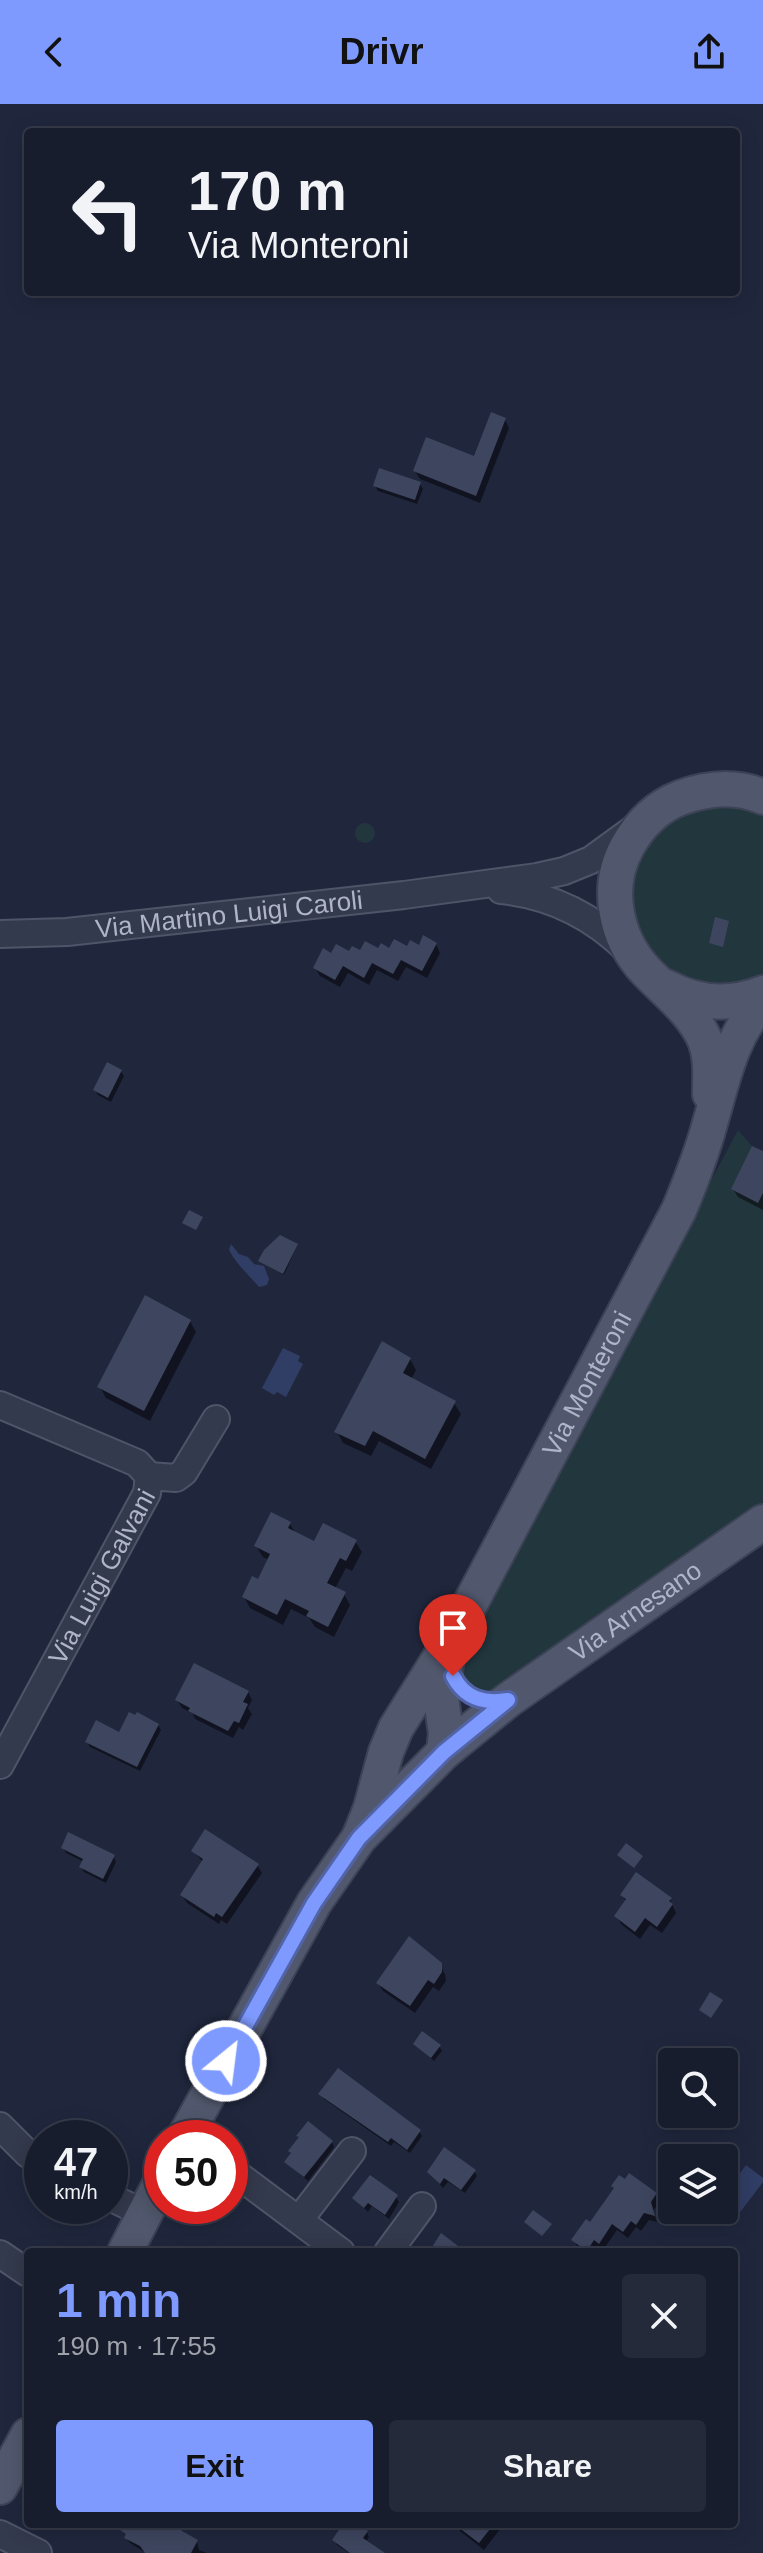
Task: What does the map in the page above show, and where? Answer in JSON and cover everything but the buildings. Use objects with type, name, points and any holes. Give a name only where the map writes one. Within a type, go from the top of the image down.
[{"type":"main road","points":[[706,790],[763,773]]},
{"type":"main road","name":"Via Monteroni","points":[[711,1123],[710,1057],[705,1040],[690,1014],[634,956],[621,933],[615,907],[616,881],[623,855],[635,833],[653,814],[677,799],[706,790],[731,789],[763,797]]},
{"type":"main road","name":"Via Monteroni","points":[[662,984],[681,995],[723,1002],[749,999],[763,993]]},
{"type":"main road","name":"Via Monteroni","points":[[359,1838],[371,1808],[386,1752],[411,1702],[449,1647],[679,1210],[711,1123],[737,1036],[763,1000]]},
{"type":"main road","name":"Via Arnesano","points":[[508,1700],[763,1522]]},
{"type":"main road","points":[[449,1647],[453,1676],[460,1689],[474,1699],[491,1703],[508,1700]]},
{"type":"main road","name":"Via Monteroni","points":[[444,1752],[446,1733],[441,1698],[449,1647]]},
{"type":"main road","name":"Via Monteroni","points":[[195,2120],[314,1903],[359,1838],[444,1752],[508,1700]]},
{"type":"main road","points":[[411,1702],[411,1719],[419,1737],[432,1748],[444,1752]]},
{"type":"main road","points":[[127,2248],[144,2216]]},
{"type":"main road","points":[[0,2487],[24,2442]]},
{"type":"street","name":"Via Martino Luigi Caroli","points":[[0,934],[67,932],[457,888],[564,871],[591,860],[653,814]]},
{"type":"street","name":"Via Martino Luigi Caroli","points":[[457,888],[516,891],[553,901],[613,935],[634,956]]},
{"type":"street","points":[[0,1405],[137,1463],[149,1476]]},
{"type":"street","name":"Via Luigi Galvani","points":[[0,1765],[147,1493],[149,1476],[176,1478],[184,1472],[216,1419]]},
{"type":"street","points":[[0,2126],[24,2150]]},
{"type":"street","points":[[299,2220],[352,2151]]},
{"type":"street","points":[[248,2182],[336,2248]]},
{"type":"street","points":[[391,2248],[422,2206]]},
{"type":"street","points":[[0,2254],[24,2270]]},
{"type":"street","points":[[0,2534],[38,2553]]},
{"type":"shaded area","points":[[707,801],[763,810],[763,981],[717,991],[664,973],[631,928],[628,873],[657,825]]},
{"type":"shaded area","points":[[365,823],[372,826],[375,833],[372,840],[365,843],[358,840],[355,833],[358,826]]},
{"type":"shaded area","points":[[738,1130],[763,1159],[763,1510],[491,1695],[480,1692],[466,1683],[463,1677],[461,1662],[465,1643]]},
{"type":"water","points":[[231,1244],[254,1264],[264,1266],[269,1279],[267,1285],[259,1287],[243,1269],[229,1250]]},
{"type":"water","points":[[283,1348],[300,1356],[298,1361],[303,1364],[286,1397],[262,1388]]},
{"type":"water","points":[[746,2165],[763,2178],[763,2182],[738,2215],[738,2176]]},
{"type":"route","points":[[226,2061],[314,1903],[359,1838],[444,1752],[508,1700],[491,1703],[474,1699],[460,1689],[453,1676]]}]
